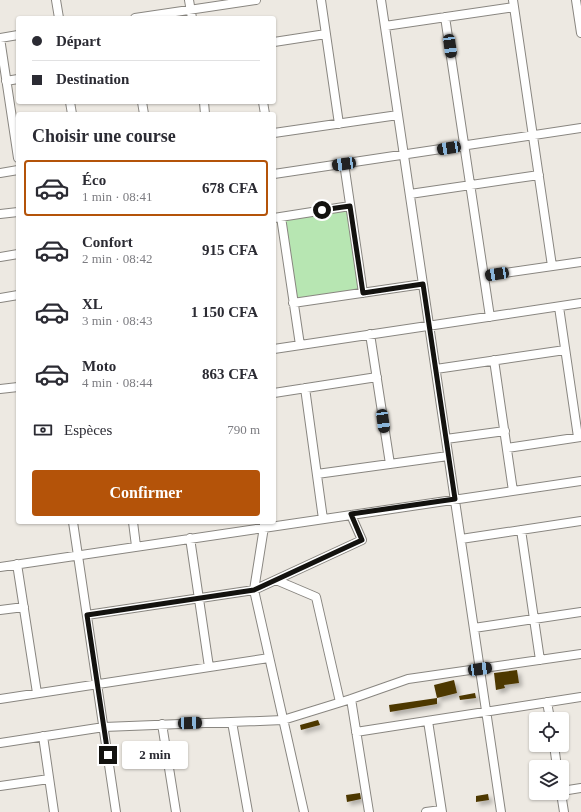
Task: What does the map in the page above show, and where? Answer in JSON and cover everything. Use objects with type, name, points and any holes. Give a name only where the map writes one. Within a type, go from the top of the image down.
[{"type":"street","points":[[56,0],[59,16]]},
{"type":"street","points":[[189,0],[191,14]]},
{"type":"street","points":[[163,16],[191,14],[251,0]]},
{"type":"street","points":[[321,0],[339,124]]},
{"type":"street","points":[[381,0],[501,812]]},
{"type":"street","points":[[576,0],[581,32]]},
{"type":"street","points":[[385,26],[446,17],[514,3],[552,266]]},
{"type":"street","points":[[446,17],[490,317]]},
{"type":"street","points":[[276,42],[326,34]]},
{"type":"street","points":[[16,35],[0,38],[16,145]]},
{"type":"street","points":[[6,81],[16,79]]},
{"type":"street","points":[[276,133],[398,115]]},
{"type":"street","points":[[276,174],[581,128]]},
{"type":"street","points":[[344,164],[363,293]]},
{"type":"street","points":[[0,173],[16,170]]},
{"type":"street","points":[[410,194],[539,175]]},
{"type":"street","points":[[300,345],[277,217],[350,206]]},
{"type":"street","points":[[0,214],[16,212]]},
{"type":"street","points":[[0,257],[16,254]]},
{"type":"street","points":[[484,276],[581,262]]},
{"type":"street","points":[[293,303],[423,284]]},
{"type":"street","points":[[0,298],[16,295]]},
{"type":"street","points":[[276,349],[581,303]]},
{"type":"street","points":[[507,448],[580,437],[559,307]]},
{"type":"street","points":[[370,334],[390,464]]},
{"type":"street","points":[[436,369],[566,350]]},
{"type":"street","points":[[494,360],[513,491]]},
{"type":"street","points":[[276,393],[377,377]]},
{"type":"street","points":[[0,389],[16,387]]},
{"type":"street","points":[[305,388],[323,519]]},
{"type":"street","points":[[446,439],[505,431]]},
{"type":"street","points":[[317,474],[448,456]]},
{"type":"street","points":[[276,524],[323,519],[581,481]]},
{"type":"street","points":[[87,615],[254,590],[362,540],[351,514]]},
{"type":"street","points":[[461,539],[581,521]]},
{"type":"street","points":[[73,524],[116,812]]},
{"type":"street","points":[[133,524],[136,546]]},
{"type":"street","points":[[0,567],[190,538],[264,525],[254,590],[304,812]]},
{"type":"street","points":[[521,530],[540,660]]},
{"type":"street","points":[[190,538],[209,667]]},
{"type":"street","points":[[17,564],[36,693]]},
{"type":"street","points":[[276,580],[316,597],[340,702]]},
{"type":"street","points":[[0,610],[24,607]]},
{"type":"street","points":[[474,628],[581,612]]},
{"type":"street","points":[[0,743],[104,727],[283,720],[408,679],[581,654]]},
{"type":"street","points":[[0,699],[269,658]]},
{"type":"street","points":[[356,732],[581,697]]},
{"type":"street","points":[[351,698],[369,812]]},
{"type":"street","points":[[547,702],[549,712]]},
{"type":"street","points":[[426,812],[442,811],[428,721]]},
{"type":"street","points":[[232,722],[248,812]]},
{"type":"street","points":[[162,724],[176,812]]},
{"type":"street","points":[[43,736],[54,812]]},
{"type":"street","points":[[0,786],[49,779]]},
{"type":"street","points":[[569,791],[581,788]]},
{"type":"street","points":[[563,800],[564,812]]},
{"type":"green space","points":[[348,208],[360,292],[296,302],[283,217]]},
{"type":"building","points":[[517,670],[519,683],[504,685],[505,688],[496,690],[494,673]]},
{"type":"building","points":[[454,680],[457,693],[437,698],[434,685]]},
{"type":"building","points":[[475,693],[476,698],[460,700],[459,696]]},
{"type":"building","points":[[437,698],[437,704],[390,712],[389,705]]},
{"type":"building","points":[[318,720],[320,725],[301,730],[300,725]]},
{"type":"building","points":[[360,793],[361,799],[347,802],[346,795]]},
{"type":"building","points":[[488,794],[489,800],[476,802],[476,796]]},
{"type":"route","points":[[108,755],[87,615],[254,590],[362,540],[351,514],[455,499],[423,284],[363,293],[350,206],[322,210]]}]
